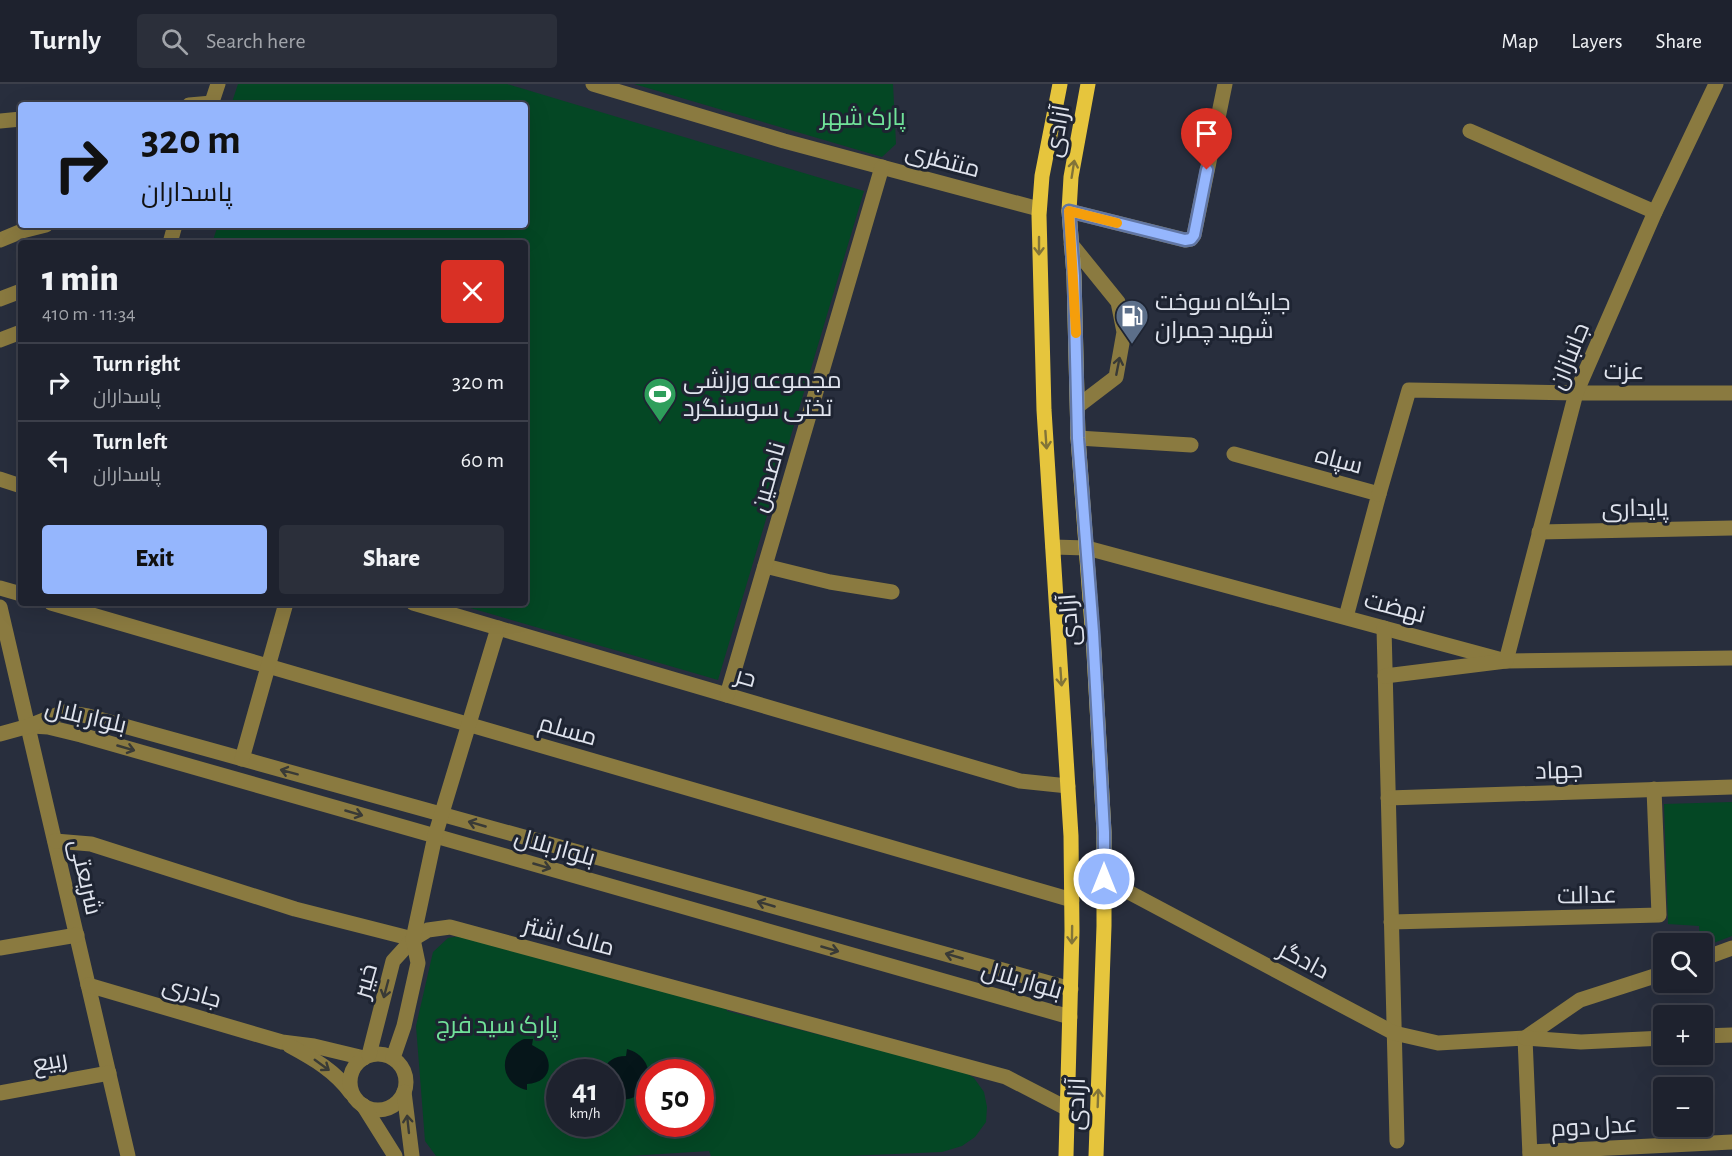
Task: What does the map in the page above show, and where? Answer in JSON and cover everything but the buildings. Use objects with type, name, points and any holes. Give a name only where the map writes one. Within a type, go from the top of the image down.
[{"type":"main road","name":"آزادی","points":[[1060,84],[1042,176],[1039,209],[1039,284],[1044,410],[1072,876],[1066,1156]]},
{"type":"main road","name":"آزادی","points":[[1088,84],[1071,177],[1069,211],[1078,438],[1104,832],[1104,926],[1096,1156]]},
{"type":"street","points":[[213,102],[218,84]]},
{"type":"street","name":"منتظری","points":[[593,84],[784,141],[1039,209]]},
{"type":"street","points":[[1069,211],[1185,240],[1191,239],[1194,235],[1225,84]]},
{"type":"street","name":"جانبازان","points":[[1506,661],[1576,393],[1655,212],[1716,84]]},
{"type":"street","points":[[0,121],[18,119]]},
{"type":"street","points":[[1470,131],[1655,212]]},
{"type":"street","name":"ناصحین","points":[[727,695],[882,167]]},
{"type":"street","points":[[0,240],[34,228]]},
{"type":"street","points":[[1071,244],[1118,302],[1125,332],[1116,377],[1078,406]]},
{"type":"street","points":[[0,299],[18,292]]},
{"type":"street","points":[[0,340],[18,333]]},
{"type":"street","name":"عزت","points":[[1379,494],[1409,390],[1732,393]]},
{"type":"street","points":[[1078,438],[1191,445]]},
{"type":"street","name":"سپاه","points":[[1234,454],[1379,494],[1346,618]]},
{"type":"street","points":[[0,479],[18,485]]},
{"type":"street","name":"پایداری","points":[[1539,532],[1732,528]]},
{"type":"street","name":"نهضت","points":[[1053,547],[1087,548],[1506,661],[1732,658]]},
{"type":"street","points":[[765,566],[830,582],[892,592]]},
{"type":"street","points":[[0,588],[18,593]]},
{"type":"street","name":"مسلم","points":[[61,606],[1072,900]]},
{"type":"street","points":[[242,759],[285,606]]},
{"type":"street","name":"حر","points":[[423,606],[1020,781],[1068,786]]},
{"type":"street","name":"شریعتی","points":[[0,608],[128,1156]]},
{"type":"street","points":[[55,841],[91,844],[295,909],[413,939],[435,836],[498,628]]},
{"type":"street","points":[[1384,628],[1397,1141]]},
{"type":"street","points":[[1385,676],[1506,661]]},
{"type":"street","name":"بلوار بلال","points":[[29,726],[64,712],[88,716],[1071,989]]},
{"type":"street","points":[[0,734],[29,726]]},
{"type":"street","name":"بلوار بلال","points":[[29,726],[48,727],[81,735],[1070,1017]]},
{"type":"street","name":"جهاد","points":[[1388,798],[1732,787]]},
{"type":"street","name":"عدالت","points":[[1391,922],[1659,915],[1654,789]]},
{"type":"street","name":"دادگر","points":[[1072,876],[1104,879],[1394,1033],[1438,1043],[1525,1038],[1581,1042],[1653,1039]]},
{"type":"street","name":"مالک اشتر","points":[[413,939],[429,930],[450,927],[1006,1077],[1068,1109]]},
{"type":"street","points":[[0,948],[77,936]]},
{"type":"street","name":"خیبر","points":[[367,1056],[393,961],[413,939]]},
{"type":"street","name":"خیبر","points":[[393,1058],[404,1026],[418,963],[413,939]]},
{"type":"street","points":[[1713,955],[1732,948]]},
{"type":"street","points":[[1530,1154],[1525,1038],[1580,1000],[1653,977]]},
{"type":"street","name":"جادری","points":[[88,985],[282,1042]]},
{"type":"street","points":[[1713,1036],[1732,1035]]},
{"type":"street","points":[[282,1042],[367,1056],[382,1054],[393,1058],[403,1067],[407,1079],[404,1092],[398,1102],[387,1108],[374,1110],[358,1101],[350,1084],[352,1071],[358,1062],[367,1056]]},
{"type":"street","points":[[282,1042],[322,1064],[343,1082],[395,1156]]},
{"type":"street","name":"ربیع","points":[[0,1093],[109,1073]]},
{"type":"street","points":[[404,1092],[412,1156]]},
{"type":"street","name":"عدل دوم","points":[[1530,1154],[1732,1142]]},
{"type":"green space","name":"مجموعه ورزشی تختی سوسنگرد","points":[[238,84],[507,84],[864,191],[718,680],[463,606],[528,606],[528,240],[213,240],[217,228],[528,228],[528,102],[232,102]]},
{"type":"green space","name":"پارک شهر","points":[[634,84],[893,84],[896,144],[882,157]]},
{"type":"green space","points":[[1732,802],[1732,936],[1713,943],[1713,933],[1699,933],[1699,926],[1668,924],[1664,804]]},
{"type":"green space","name":"پارک سید فرج","points":[[466,935],[726,1004],[727,1011],[859,1045],[957,1067],[974,1078],[984,1092],[987,1107],[986,1122],[975,1137],[962,1146],[942,1152],[847,1156],[711,1156],[709,1151],[629,1156],[436,1156],[425,1141],[416,1026],[433,952],[448,938]]},
{"type":"shaded area","points":[[524,1039],[533,1039],[532,1045],[544,1052],[547,1059],[546,1075],[539,1081],[527,1084],[527,1090],[517,1086],[506,1074],[506,1058],[515,1044]]},
{"type":"shaded area","points":[[627,1049],[642,1059],[636,1059],[636,1096],[624,1099],[624,1059],[613,1059],[626,1056]]},
{"type":"slow traffic","points":[[1076,333],[1069,211],[1117,223]]},
{"type":"place","name":"جایگاه سوخت شهید چمران","points":[[1132,345]]},
{"type":"place","name":"مجموعه ورزشی تختی سوسنگرد","points":[[660,423]]},
{"type":"route","points":[[1104,879],[1104,832],[1093,632],[1078,438],[1074,276],[1069,211],[1185,240],[1191,239],[1194,235],[1207,170]]}]
